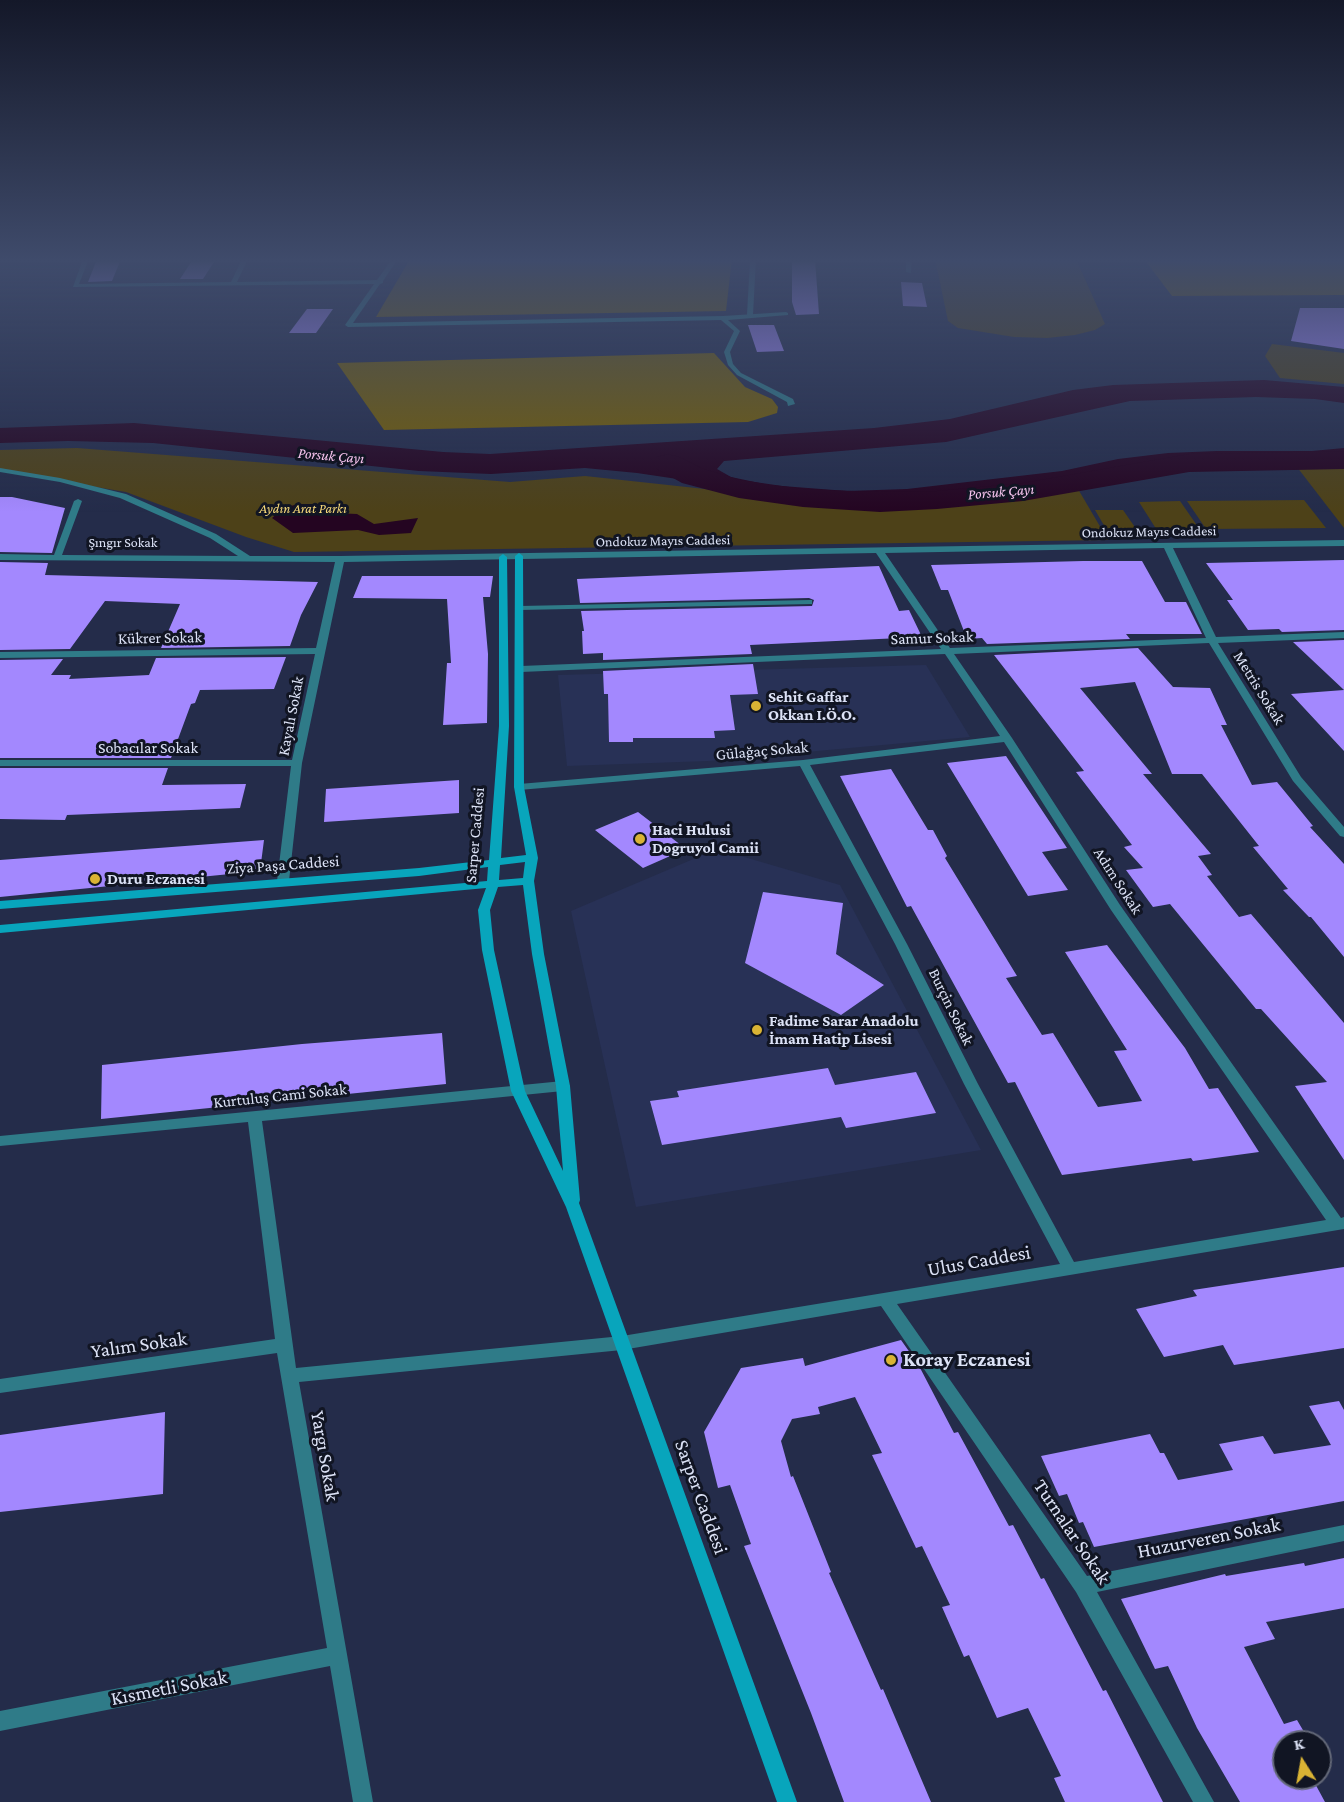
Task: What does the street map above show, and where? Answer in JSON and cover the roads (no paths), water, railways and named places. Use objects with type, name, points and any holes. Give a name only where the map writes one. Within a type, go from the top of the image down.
[{"type":"main road","name":"Sarper Caddesi","points":[[519,556],[519,787],[532,858],[528,881],[538,954],[563,1086],[573,1207]]},
{"type":"main road","name":"Sarper Caddesi","points":[[503,557],[504,726],[493,886],[484,910],[488,950],[518,1091],[573,1207],[787,1802]]},
{"type":"main road","name":"Ziya Paşa Caddesi","points":[[0,905],[419,872],[493,861],[532,858]]},
{"type":"main road","points":[[0,929],[493,886],[528,881]]},
{"type":"street","points":[[731,343],[727,352],[730,364],[739,374],[790,401],[791,404]]},
{"type":"street","points":[[0,471],[60,480],[123,496],[213,536],[247,557]]},
{"type":"street","points":[[57,557],[78,501]]},
{"type":"street","name":"Ondokuz Mayıs Caddesi","points":[[247,557],[340,559],[503,557],[1344,543]]},
{"type":"street","name":"Metris Sokak","points":[[1167,545],[1213,642],[1297,778],[1344,834]]},
{"type":"street","name":"Adım Sokak","points":[[879,551],[1007,738],[1115,907],[1340,1223]]},
{"type":"street","name":"Şıngır Sokak","points":[[0,557],[247,557]]},
{"type":"street","name":"Kayalı Sokak","points":[[283,881],[297,763],[340,559]]},
{"type":"street","name":"Samur Sokak","points":[[520,669],[1344,636]]},
{"type":"street","name":"Kükrer Sokak","points":[[0,655],[320,651]]},
{"type":"street","name":"Gülağaç Sokak","points":[[519,787],[803,763],[1007,738]]},
{"type":"street","name":"Sobacılar Sokak","points":[[0,763],[297,763]]},
{"type":"street","name":"Burçin Sokak","points":[[803,763],[901,944],[971,1084],[1069,1267]]},
{"type":"street","name":"Kurtuluş Cami Sokak","points":[[0,1141],[563,1086]]},
{"type":"street","name":"Yargı Sokak","points":[[254,1117],[284,1346],[363,1802]]},
{"type":"street","name":"Ulus Caddesi","points":[[290,1376],[622,1343],[1340,1223]]},
{"type":"street","name":"Turnalar Sokak","points":[[884,1298],[1083,1586],[1204,1802]]},
{"type":"street","name":"Yalım Sokak","points":[[0,1386],[284,1346]]},
{"type":"street","name":"Huzurveren Sokak","points":[[1083,1586],[1344,1533]]},
{"type":"street","name":"Kısmetli Sokak","points":[[0,1721],[339,1655]]},
{"type":"lane","points":[[520,608],[809,602]]},
{"type":"water","points":[[1264,380],[1344,387],[1344,403],[1315,399],[1256,397],[1130,401],[946,442],[724,461],[717,469],[731,477],[769,485],[847,491],[907,489],[1062,471],[1118,459],[1168,453],[1312,451],[1344,448],[1344,458],[1197,459],[1146,464],[1075,479],[924,497],[869,499],[798,497],[637,473],[585,468],[491,474],[419,471],[153,443],[68,441],[0,443],[0,428],[134,423],[443,452],[490,454],[874,428],[950,419],[1073,390],[1113,385]]},
{"type":"water","points":[[318,504],[334,513],[357,514],[374,524],[418,518],[411,533],[379,535],[358,530],[293,533],[272,518],[285,507]]},
{"type":"waterway","name":"Porsuk Çayı","points":[[668,463],[693,476],[739,489],[803,498],[880,502],[937,500],[1023,492],[1189,463],[1344,460]]},
{"type":"place","name":"Sehit Gaffar Okkan I.Ö.O.","points":[[756,706]]},
{"type":"place","name":"Haci Hulusi Dogruyol Camii","points":[[640,839]]},
{"type":"place","name":"Duru Eczanesi","points":[[95,879]]},
{"type":"place","name":"Fadime Sarar Anadolu İmam Hatip Lisesi","points":[[757,1030]]},
{"type":"place","name":"Koray Eczanesi","points":[[891,1360]]},
{"type":"park label","name":"Aydın Arat Parkı","points":[[303,509]]}]
